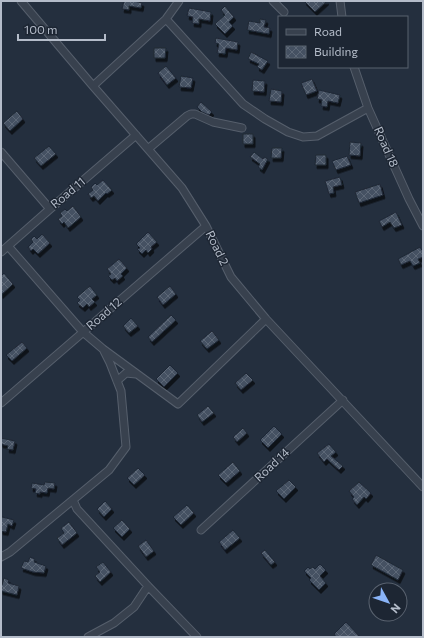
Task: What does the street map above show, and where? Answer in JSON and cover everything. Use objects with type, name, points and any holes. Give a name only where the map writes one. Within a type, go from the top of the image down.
[{"type":"street","name":"Road 2","points":[[20,1],[182,188],[206,226],[231,276],[266,319],[423,487]]},
{"type":"street","points":[[93,86],[166,19],[179,1]]},
{"type":"street","points":[[273,1],[284,12]]},
{"type":"street","points":[[340,1],[342,16]]},
{"type":"street","points":[[166,19],[243,104],[288,132],[303,137],[317,136],[368,108]]},
{"type":"street","name":"Road 18","points":[[354,68],[368,108],[423,226]]},
{"type":"street","points":[[148,149],[191,114],[195,114],[213,122],[242,128]]},
{"type":"street","name":"Road 11","points":[[1,252],[136,136]]},
{"type":"street","points":[[1,152],[50,209]]},
{"type":"street","name":"Road 12","points":[[1,403],[206,226]]},
{"type":"street","points":[[8,246],[83,332],[103,349],[178,404],[266,319]]},
{"type":"street","points":[[1,557],[10,552],[109,470],[126,447],[121,391],[103,349]]},
{"type":"street","points":[[117,381],[126,374],[136,374]]},
{"type":"street","name":"Road 14","points":[[201,530],[343,400]]},
{"type":"street","points":[[73,500],[77,509],[197,637]]},
{"type":"street","points":[[88,637],[114,623],[134,608],[148,586]]},
{"type":"building","points":[[124,1],[142,3],[141,8],[129,6],[129,10],[122,9]]},
{"type":"building","points":[[304,1],[327,1],[315,12]]},
{"type":"building","points":[[225,6],[234,17],[229,22],[233,26],[225,34],[215,24],[225,15],[221,10]]},
{"type":"building","points":[[189,8],[211,12],[210,21],[199,19],[199,24],[192,23],[193,17],[187,16]]},
{"type":"building","points":[[260,19],[266,20],[264,27],[270,28],[269,34],[247,30],[249,21],[260,23]]},
{"type":"building","points":[[216,38],[238,42],[237,50],[226,48],[225,54],[217,53],[219,44],[215,43]]},
{"type":"building","points":[[154,48],[166,48],[165,58],[154,58]]},
{"type":"building","points":[[251,52],[268,61],[262,70],[257,67],[259,64],[248,59]]},
{"type":"building","points":[[166,66],[176,78],[167,85],[158,73]]},
{"type":"building","points":[[181,76],[193,78],[191,88],[179,87]]},
{"type":"building","points":[[312,79],[317,91],[306,95],[301,83]]},
{"type":"building","points":[[253,80],[265,81],[264,92],[252,91]]},
{"type":"building","points":[[271,89],[282,91],[281,102],[269,101]]},
{"type":"building","points":[[319,90],[340,95],[338,103],[328,101],[327,107],[321,106],[322,100],[317,99]]},
{"type":"building","points":[[201,102],[212,112],[209,115],[202,112],[197,107]]},
{"type":"building","points":[[17,111],[23,119],[10,131],[3,123]]},
{"type":"building","points":[[243,134],[253,134],[253,144],[243,144]]},
{"type":"building","points":[[350,142],[361,143],[360,156],[349,155]]},
{"type":"building","points":[[49,146],[56,154],[41,166],[34,158]]},
{"type":"building","points":[[272,148],[282,148],[281,158],[271,158]]},
{"type":"building","points":[[254,152],[263,159],[264,157],[268,159],[262,170],[258,167],[260,164],[250,157]]},
{"type":"building","points":[[316,155],[326,155],[326,165],[315,165]]},
{"type":"building","points":[[347,156],[351,165],[336,170],[332,161]]},
{"type":"building","points":[[340,177],[342,185],[333,187],[334,193],[329,194],[325,181]]},
{"type":"building","points":[[103,180],[112,190],[107,194],[106,193],[98,201],[94,196],[91,198],[88,194],[93,190],[91,187],[95,183],[97,185]]},
{"type":"building","points":[[380,184],[383,195],[359,203],[355,192]]},
{"type":"building","points":[[73,206],[81,217],[68,228],[64,222],[62,224],[58,219],[62,216],[60,213],[65,209],[67,211]]},
{"type":"building","points":[[396,212],[402,225],[394,228],[390,222],[382,227],[379,221]]},
{"type":"building","points":[[148,232],[157,242],[151,247],[152,249],[148,253],[146,250],[142,254],[137,249],[140,248],[136,244]]},
{"type":"building","points":[[42,234],[50,243],[38,254],[33,249],[31,251],[28,247],[33,242],[31,239],[34,236],[37,239]]},
{"type":"building","points":[[420,247],[423,252],[423,257],[418,259],[420,263],[413,266],[410,261],[401,265],[398,259]]},
{"type":"building","points":[[119,259],[127,268],[121,274],[123,276],[117,281],[115,278],[112,280],[108,276],[111,274],[107,269]]},
{"type":"building","points":[[4,273],[13,284],[1,295],[1,276]]},
{"type":"building","points":[[90,286],[97,295],[92,299],[95,302],[89,307],[87,304],[83,308],[77,303],[80,300],[77,297]]},
{"type":"building","points":[[170,286],[176,294],[163,305],[157,297]]},
{"type":"building","points":[[171,315],[176,320],[152,342],[148,337]]},
{"type":"building","points":[[131,318],[138,326],[129,333],[123,326]]},
{"type":"building","points":[[212,331],[219,340],[207,349],[200,341]]},
{"type":"building","points":[[22,342],[27,348],[12,361],[6,355]]},
{"type":"building","points":[[170,365],[178,373],[164,387],[156,379]]},
{"type":"building","points":[[246,373],[253,380],[241,390],[235,383]]},
{"type":"building","points":[[208,406],[214,413],[202,422],[197,415]]},
{"type":"building","points":[[274,426],[282,434],[268,448],[260,440]]},
{"type":"building","points":[[243,428],[247,433],[237,442],[233,437]]},
{"type":"building","points":[[1,438],[15,441],[13,450],[7,449],[8,446],[1,444]]},
{"type":"building","points":[[329,444],[336,452],[331,456],[343,466],[339,470],[327,459],[324,462],[317,453]]},
{"type":"building","points":[[233,462],[240,471],[226,483],[218,475]]},
{"type":"building","points":[[138,468],[145,475],[134,485],[127,478]]},
{"type":"building","points":[[289,480],[296,487],[284,499],[276,491]]},
{"type":"building","points":[[45,482],[55,483],[54,489],[48,488],[47,493],[40,492],[40,494],[35,493],[36,489],[31,488],[32,483],[44,485]]},
{"type":"building","points":[[359,482],[371,493],[366,499],[364,497],[357,505],[352,499],[354,497],[349,491]]},
{"type":"building","points":[[105,501],[112,509],[104,517],[97,509]]},
{"type":"building","points":[[187,505],[194,513],[181,525],[173,517]]},
{"type":"building","points":[[2,517],[14,520],[12,526],[8,524],[6,532],[1,531]]},
{"type":"building","points":[[122,520],[130,529],[122,537],[113,528]]},
{"type":"building","points":[[69,522],[77,533],[62,545],[57,538],[64,533],[61,528]]},
{"type":"building","points":[[233,530],[240,538],[225,550],[219,542]]},
{"type":"building","points":[[146,540],[154,551],[146,557],[138,546]]},
{"type":"building","points":[[265,550],[275,562],[271,565],[261,553]]},
{"type":"building","points":[[376,555],[403,570],[398,580],[371,565]]},
{"type":"building","points":[[30,557],[35,559],[34,562],[46,566],[44,573],[33,572],[21,568],[24,561],[28,562]]},
{"type":"building","points":[[103,562],[111,572],[100,582],[95,576],[100,572],[96,567]]},
{"type":"building","points":[[320,564],[326,570],[320,576],[326,583],[319,590],[309,580],[311,578],[304,571],[308,567],[310,569],[313,567],[315,569]]},
{"type":"building","points":[[4,578],[9,580],[8,583],[19,586],[17,595],[1,591],[1,585]]},
{"type":"building","points":[[346,622],[360,637],[336,637],[334,634]]}]
